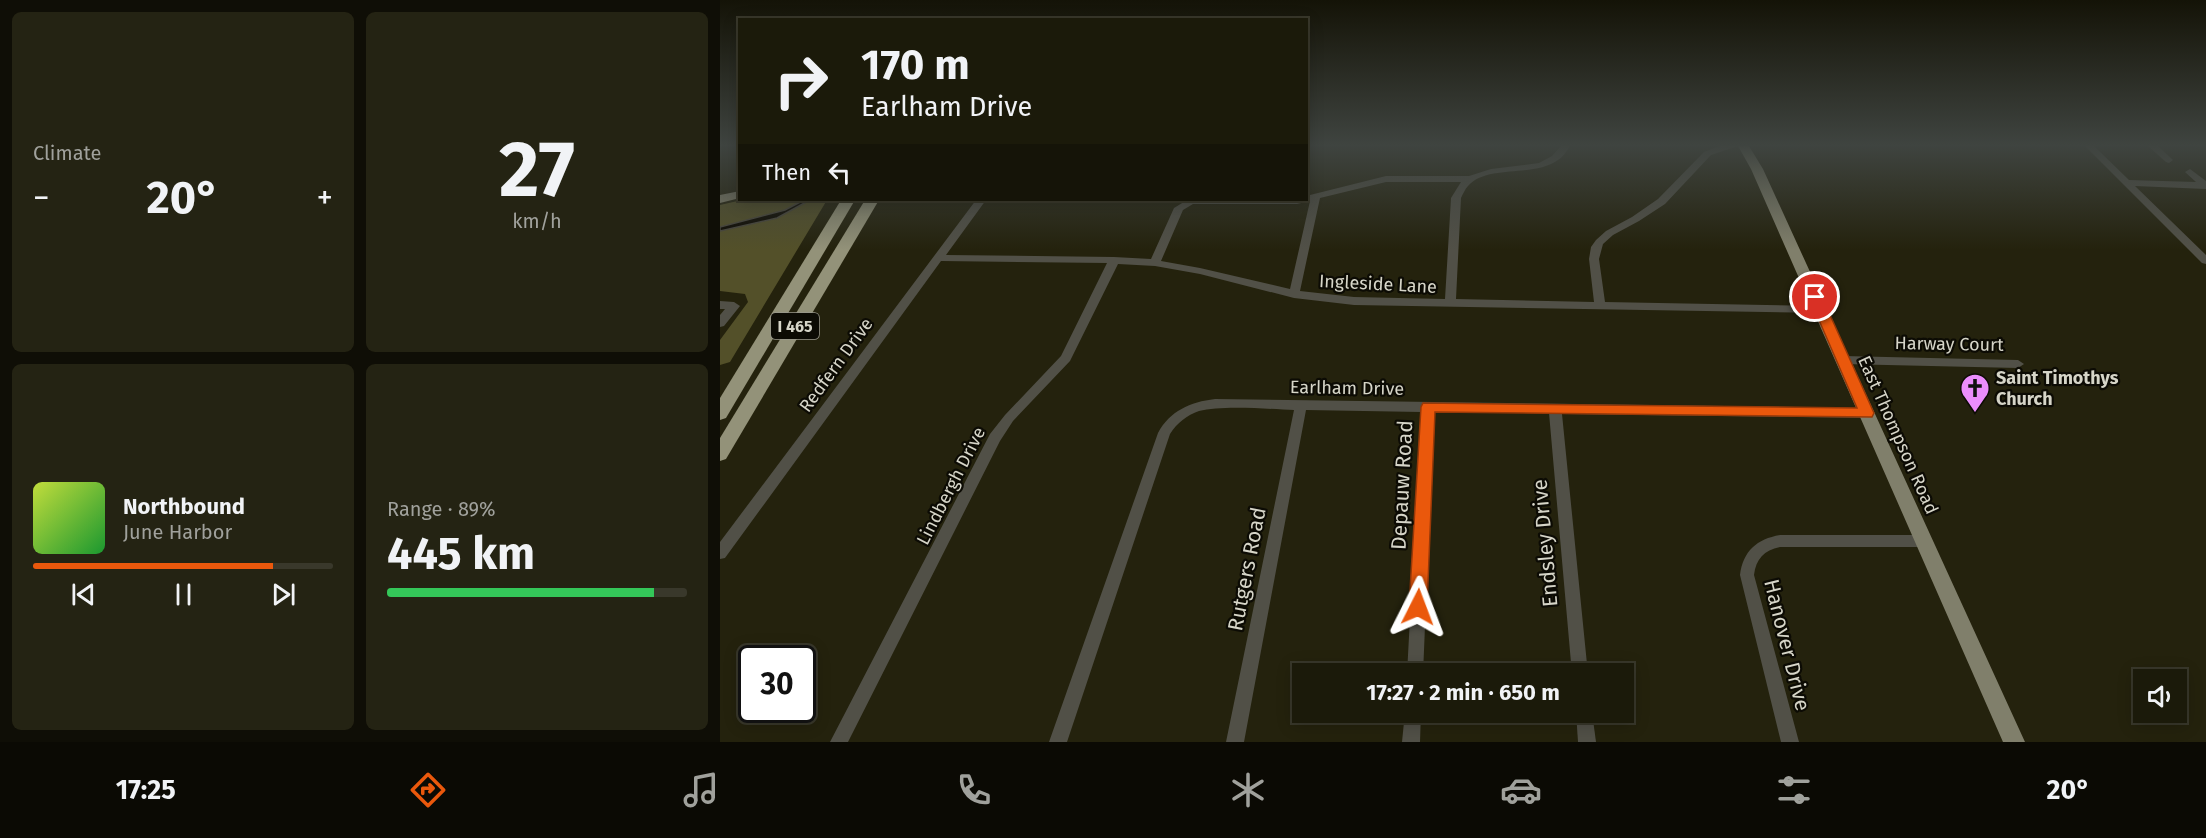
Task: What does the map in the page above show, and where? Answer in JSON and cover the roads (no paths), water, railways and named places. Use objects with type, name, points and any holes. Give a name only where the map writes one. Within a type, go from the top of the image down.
[{"type":"highway","name":"I 465","points":[[720,412],[845,201]]},
{"type":"highway","name":"I 465","points":[[720,454],[871,201]]},
{"type":"main road","name":"East Thompson Road","points":[[1762,181],[2014,742]]},
{"type":"main road","points":[[720,199],[738,194]]},
{"type":"street","points":[[1308,199],[1380,181]]},
{"type":"street","points":[[1450,303],[1456,198],[1461,187],[1469,181]]},
{"type":"street","points":[[1600,306],[1594,254],[1597,244],[1656,206],[1682,181]]},
{"type":"street","points":[[2125,181],[2206,261]]},
{"type":"street","points":[[2127,183],[2205,185]]},
{"type":"street","points":[[1294,294],[1316,198]]},
{"type":"street","name":"Redfern Drive","points":[[720,553],[980,201]]},
{"type":"street","points":[[1155,263],[1179,208],[1185,203],[1195,201],[1292,201]]},
{"type":"street","name":"Ingleside Lane","points":[[937,258],[1114,260],[1155,263],[1200,271],[1294,294],[1354,301],[1821,310]]},
{"type":"street","name":"Lindbergh Drive","points":[[839,742],[995,438],[1009,418],[1066,358],[1114,260]]},
{"type":"street","points":[[720,305],[734,306],[720,323]]},
{"type":"street","name":"Harway Court","points":[[1843,360],[2018,364]]},
{"type":"street","name":"Earlham Drive","points":[[1058,742],[1168,424],[1184,412],[1207,404],[1867,413]]},
{"type":"street","name":"Rutgers Road","points":[[1235,742],[1301,405]]},
{"type":"street","name":"Depauw Road","points":[[1415,663],[1428,407]]},
{"type":"street","name":"Endsley Drive","points":[[1555,409],[1579,663]]},
{"type":"street","name":"Hanover Drive","points":[[1790,742],[1747,575],[1751,556],[1767,544],[1780,541],[1924,541]]},
{"type":"street","points":[[1411,742],[1412,723]]},
{"type":"street","points":[[1585,723],[1587,742]]},
{"type":"place","name":"Saint Timothys Church","points":[[1975,414]]}]
